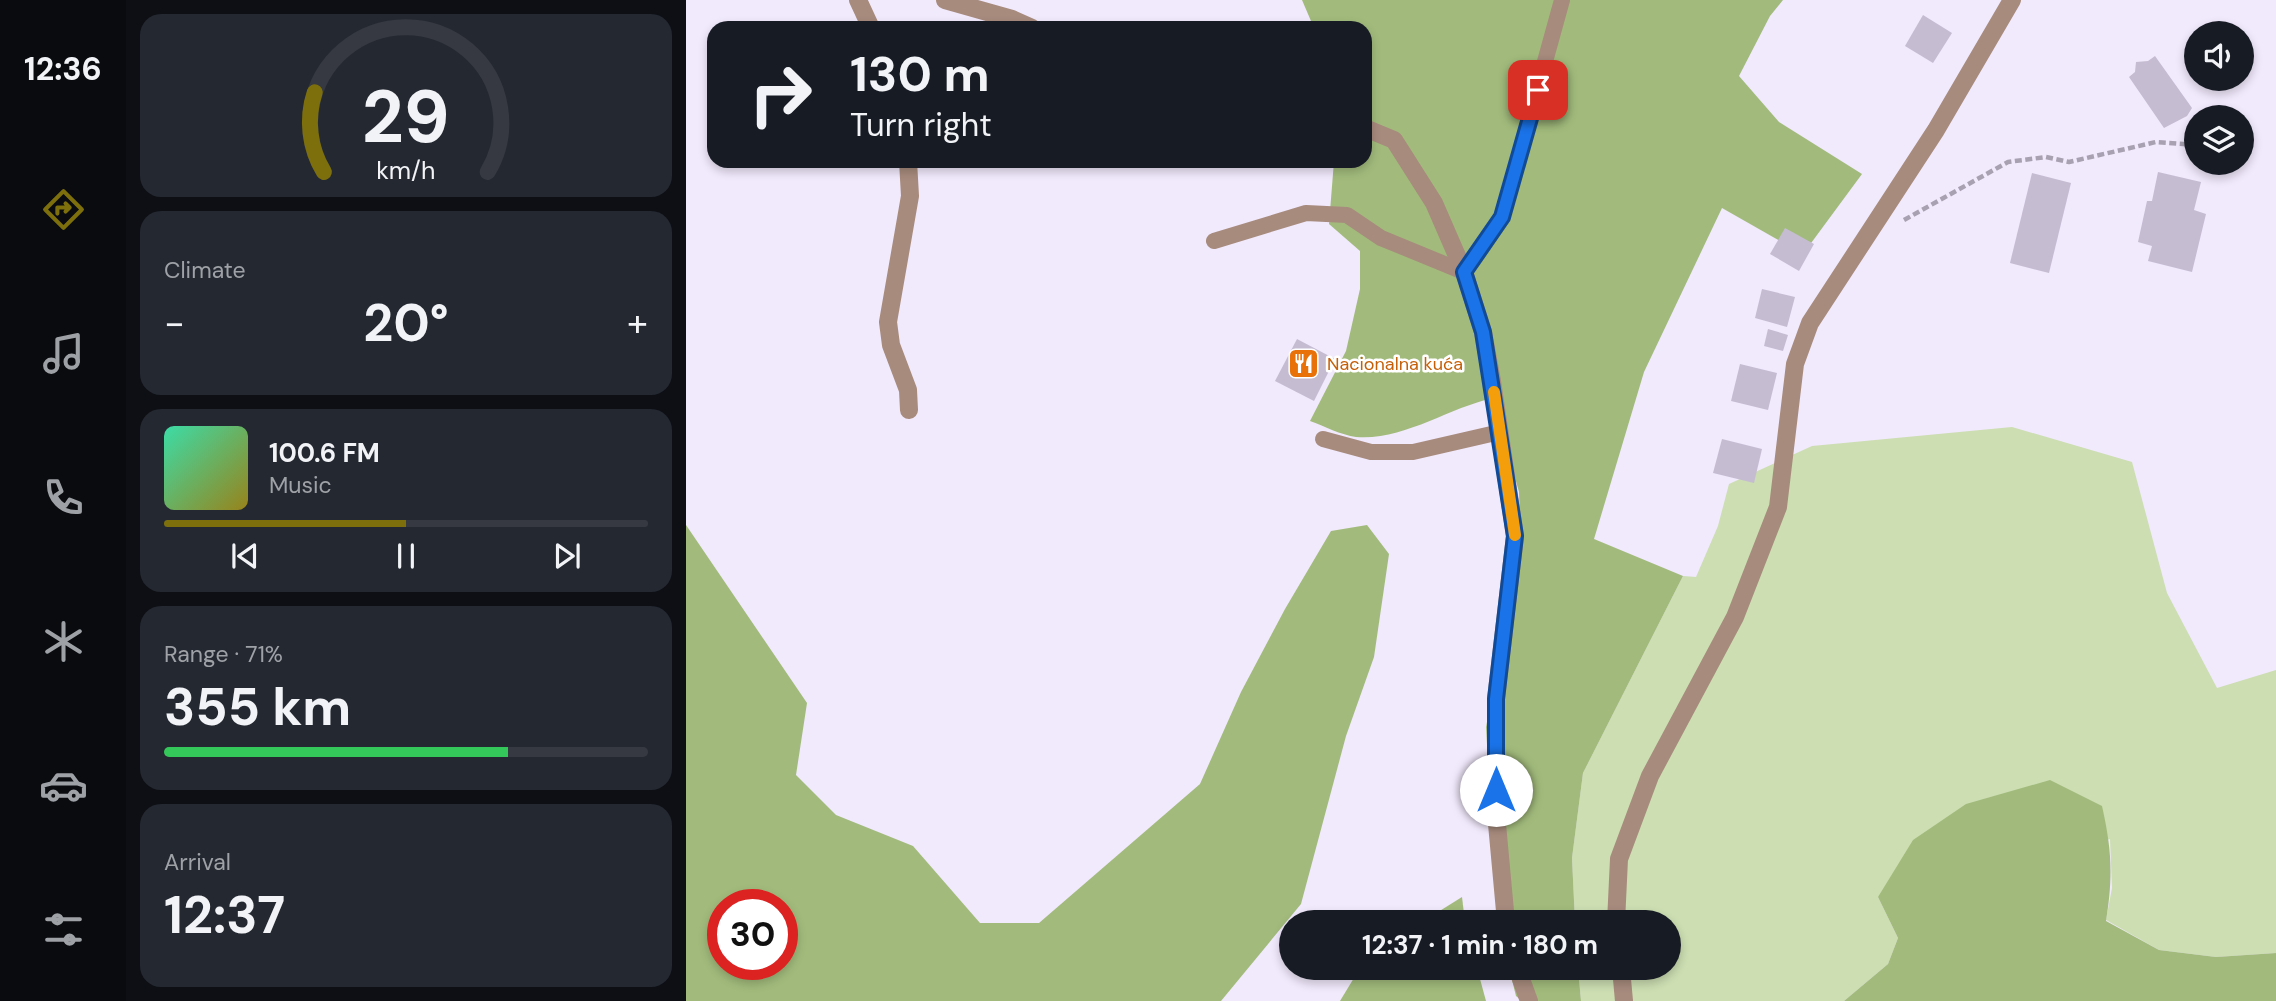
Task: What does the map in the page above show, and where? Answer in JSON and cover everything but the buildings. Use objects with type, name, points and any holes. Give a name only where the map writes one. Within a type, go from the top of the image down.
[{"type":"street","points":[[858,0],[868,21]]},
{"type":"street","points":[[945,0],[1016,21]]},
{"type":"street","points":[[1617,910],[1619,859],[1650,776],[1735,617],[1778,507],[1795,364],[1810,323],[1936,130],[2012,0]]},
{"type":"street","points":[[1372,131],[1394,140],[1434,203],[1464,272],[1483,332],[1515,536],[1496,699],[1496,813],[1505,910]]},
{"type":"street","points":[[908,168],[910,196],[888,322],[891,345],[908,390],[909,410]]},
{"type":"street","points":[[1521,980],[1529,1001]]},
{"type":"street","points":[[1621,980],[1624,1001]]},
{"type":"lane","points":[[1214,241],[1306,213],[1346,215],[1381,238],[1464,272],[1502,217],[1562,0]]},
{"type":"lane","points":[[1323,439],[1371,452],[1413,452],[1500,432]]},
{"type":"path","points":[[1861,245],[2008,162],[2046,157],[2070,162],[2157,142],[2184,144]]},
{"type":"green space","points":[[1302,0],[1783,0],[1770,16],[1739,76],[1779,122],[1862,174],[1803,254],[1722,208],[1644,372],[1594,539],[1683,576],[1583,773],[1572,858],[1574,910],[1496,910],[1486,727],[1521,549],[1519,492],[1493,398],[1408,429],[1374,437],[1350,436],[1310,421],[1346,351],[1360,289],[1360,251],[1329,224],[1333,168],[1372,168],[1372,21],[1311,21]]},
{"type":"green space","points":[[2012,427],[2132,462],[2167,593],[2217,688],[2276,670],[2276,953],[2216,957],[2159,950],[2106,920],[2112,888],[2110,839],[1878,897],[1898,938],[1888,964],[1844,1001],[1581,1001],[1579,980],[1681,980],[1681,910],[1574,910],[1572,858],[1583,773],[1683,576],[1696,577],[1718,526],[1729,484],[1812,446]]},
{"type":"green space","points":[[686,525],[807,703],[796,775],[836,815],[913,846],[980,923],[1039,923],[1200,784],[1241,692],[1331,531],[1367,525],[1389,554],[1374,657],[1346,736],[1301,904],[1296,910],[1279,910],[1279,931],[1221,1001],[686,1001]]},
{"type":"green space","points":[[2050,780],[2102,806],[2110,864],[2106,921],[2159,950],[2216,957],[2276,953],[2276,1001],[1844,1001],[1888,964],[1898,938],[1878,897],[1913,840],[1966,804]]},
{"type":"green space","points":[[1462,897],[1464,910],[1441,910]]},
{"type":"green space","points":[[1353,980],[1480,980],[1486,1001],[1340,1001]]},
{"type":"green space","points":[[1512,980],[1579,980],[1581,1001],[1522,1001],[1516,996]]},
{"type":"slow traffic","points":[[1494,392],[1515,535]]},
{"type":"place","name":"Nacionalna kuća","points":[[1304,364]]},
{"type":"route","points":[[1496,790],[1496,699],[1515,536],[1483,332],[1464,272],[1478,256],[1502,217],[1538,90]]}]
